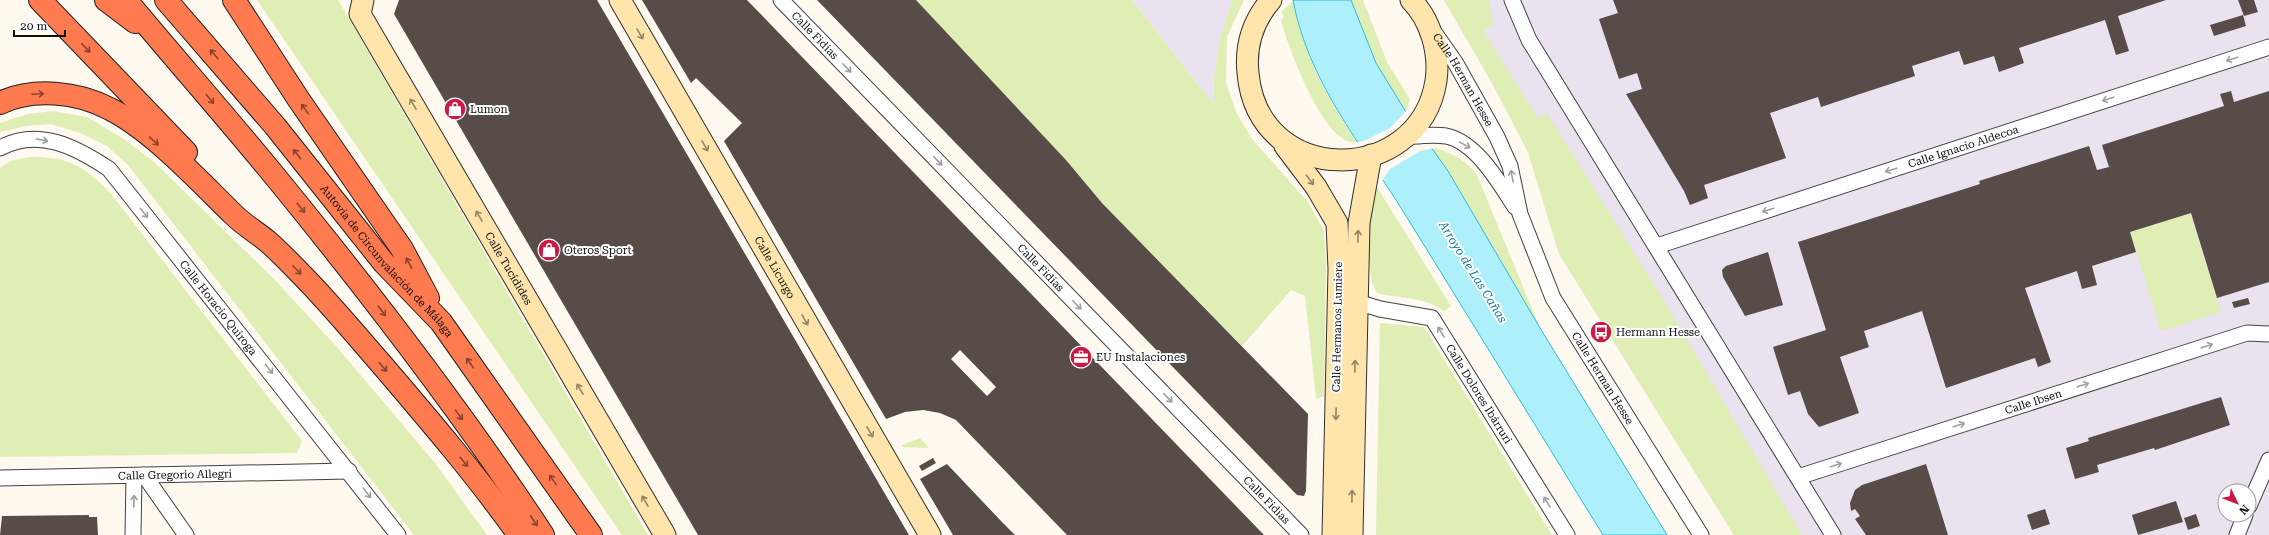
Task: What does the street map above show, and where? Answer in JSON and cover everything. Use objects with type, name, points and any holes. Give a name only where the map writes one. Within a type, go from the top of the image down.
[{"type":"highway","points":[[40,0],[247,214],[269,243],[336,312],[430,421],[485,488],[519,535]]},
{"type":"highway","points":[[106,0],[157,38]]},
{"type":"highway","points":[[126,0],[277,178],[341,258],[421,362],[543,535]]},
{"type":"highway","name":"Autovía de Circunvalación de Málaga","points":[[166,0],[275,126],[384,263],[441,322],[591,535]]},
{"type":"highway","points":[[234,0],[299,100],[402,250],[441,322]]},
{"type":"highway","points":[[0,103],[32,94],[61,93],[84,98],[110,108],[135,125],[182,165],[239,220],[269,243]]},
{"type":"main road","name":"Calle Tucídides","points":[[363,0],[360,14],[665,535]]},
{"type":"main road","name":"Calle Licurgo","points":[[620,0],[930,535]]},
{"type":"main road","points":[[1271,0],[1255,23],[1247,53],[1247,68],[1253,101],[1265,122],[1278,137],[1302,153],[1324,160],[1366,161],[1418,132],[1434,94],[1438,66],[1434,40],[1416,5]]},
{"type":"main road","name":"Calle Hermanos Lumiere","points":[[1278,137],[1316,187],[1337,223],[1339,269],[1333,535]]},
{"type":"main road","name":"Calle Hermanos Lumiere","points":[[1352,535],[1358,223],[1366,161]]},
{"type":"street","name":"Calle Fidias","points":[[781,0],[1301,535]]},
{"type":"street","points":[[1512,0],[1529,40],[1657,246],[1833,535]]},
{"type":"street","name":"Calle Herman Hesse","points":[[1416,5],[1456,62],[1497,138],[1510,166],[1520,214],[1553,298],[1701,535]]},
{"type":"street","name":"Calle Ignacio Aldecoa","points":[[1657,246],[2269,47]]},
{"type":"street","name":"Calle Herman Hesse","points":[[1418,132],[1446,136],[1468,145],[1498,181],[1520,214]]},
{"type":"street","name":"Calle Horacio Quiroga","points":[[2,147],[29,138],[57,142],[83,152],[109,169],[349,470],[398,535]]},
{"type":"street","name":"Calle Dolores Ibárruri","points":[[1357,302],[1380,309],[1432,318],[1567,535]]},
{"type":"street","name":"Calle Ibsen","points":[[1798,477],[2247,332],[2269,334]]},
{"type":"street","points":[[2257,488],[2269,460]]},
{"type":"street","name":"Calle Gregorio Allegri","points":[[0,478],[349,470]]},
{"type":"street","points":[[133,535],[139,476]]},
{"type":"street","points":[[139,476],[186,535]]},
{"type":"street","points":[[2237,535],[2242,523]]},
{"type":"shaded area","points":[[1132,0],[1232,0],[1220,38],[1214,78],[1215,106]]},
{"type":"shaded area","points":[[1444,0],[2269,0],[2269,535],[1734,535],[1559,254],[1528,152],[1492,83]]},
{"type":"green space","points":[[257,0],[338,0],[648,535],[622,535]]},
{"type":"green space","points":[[916,0],[1132,0],[1214,105],[1214,78],[1220,38],[1232,0],[1244,0],[1227,37],[1226,82],[1236,112],[1252,139],[1308,202],[1324,231],[1326,262],[1324,396],[1316,399],[1305,296],[1291,290],[1242,346],[1102,203],[1066,160]]},
{"type":"green space","points":[[1351,0],[1363,0],[1387,62],[1410,99],[1406,112],[1376,63]]},
{"type":"green space","points":[[1444,0],[1489,0],[1493,25],[1483,30],[1538,119],[1547,113],[1660,294],[1802,535],[1734,535],[1559,254],[1528,152],[1492,83]]},
{"type":"green space","points":[[1293,1],[1303,39],[1318,75],[1326,92],[1357,142],[1345,140],[1333,130],[1310,94],[1300,72],[1281,21],[1284,17],[1281,12]]},
{"type":"green space","points":[[53,111],[87,117],[124,139],[154,162],[274,279],[336,346],[435,463],[487,535],[414,535],[128,165],[107,146],[80,133],[51,124],[26,126],[0,132],[0,123],[28,114]]},
{"type":"green space","points":[[1436,148],[1459,158],[1477,175],[1540,328],[1448,171],[1432,149]]},
{"type":"green space","points":[[28,157],[54,158],[75,165],[93,177],[112,195],[302,441],[297,453],[0,457],[0,168],[11,161]]},
{"type":"green space","points":[[1377,187],[1451,306],[1444,311],[1436,306],[1420,300],[1377,293],[1370,272],[1369,241],[1371,210]]},
{"type":"green space","points":[[2190,213],[2221,312],[2161,331],[2130,232]]},
{"type":"green space","points":[[1380,323],[1424,327],[1552,535],[1376,535]]},
{"type":"green space","points":[[920,438],[929,448],[903,447],[902,445]]},
{"type":"water","name":"Arroyo de Las Cañas","points":[[1293,0],[1351,0],[1376,63],[1406,112],[1448,171],[1540,328],[1667,535],[1603,535],[1403,211],[1338,111],[1323,85],[1311,58],[1300,30]]},
{"type":"pier","points":[[1407,110],[1434,148],[1420,151],[1390,169],[1382,181],[1355,143],[1366,140],[1390,128]]},
{"type":"building","points":[[399,0],[597,0],[909,535],[698,535],[394,14]]},
{"type":"building","points":[[642,0],[747,0],[1264,535],[1067,535],[956,420],[940,413],[923,410],[905,412],[886,419],[724,141],[742,123],[696,78],[691,83]],"holes":[[[960,350],[996,387],[987,396],[951,359]]]},
{"type":"building","points":[[817,0],[916,0],[1066,160],[1102,203],[1308,414],[1306,491],[1304,496],[1297,495]]},
{"type":"building","points":[[1613,0],[2166,0],[2118,16],[2129,51],[2116,55],[2105,20],[2019,48],[2024,63],[1999,72],[1994,56],[1964,65],[1959,51],[1912,66],[1915,76],[1821,107],[1818,97],[1770,113],[1786,158],[1704,185],[1708,198],[1690,205],[1684,191],[1626,94],[1642,89],[1637,73],[1619,79],[1599,19],[1618,13]]},
{"type":"building","points":[[2238,0],[2254,0],[2258,12],[2244,16]]},
{"type":"building","points":[[2243,15],[2246,26],[2214,36],[2210,25]]},
{"type":"building","points":[[2231,91],[2234,102],[2269,91],[2269,282],[2217,298],[2191,213],[2130,232],[2136,252],[2092,266],[2097,285],[2082,289],[2077,271],[2025,288],[2051,362],[2038,367],[2035,358],[1946,388],[1922,311],[1864,331],[1869,347],[1840,357],[1859,413],[1819,427],[1808,414],[1800,391],[1788,395],[1773,347],[1826,330],[1798,242],[1980,184],[1979,181],[2089,146],[2097,170],[2109,167],[2102,145],[2224,106],[2220,94]]},
{"type":"building","points":[[1768,252],[1783,305],[1745,316],[1723,277],[1722,270],[1726,266]]},
{"type":"building","points":[[2248,298],[2250,304],[2234,308],[2232,302]]},
{"type":"building","points":[[2221,397],[2230,425],[2155,450],[2154,448],[2097,465],[2099,472],[2075,479],[2066,448],[2089,441],[2088,438]]},
{"type":"building","points":[[933,458],[936,463],[922,471],[919,466]]},
{"type":"building","points":[[947,464],[1015,535],[953,535],[920,479]]},
{"type":"building","points":[[1926,464],[1948,535],[1866,535],[1855,519],[1860,516],[1855,509],[1851,511],[1850,503],[1855,490],[1862,485]]},
{"type":"building","points":[[2176,501],[2183,522],[2138,535],[2132,515]]},
{"type":"building","points":[[2045,509],[2050,524],[2032,530],[2027,515]]},
{"type":"building","points":[[2196,514],[2200,526],[2188,530],[2184,518]]},
{"type":"building","points":[[89,515],[89,517],[97,517],[98,535],[0,535],[2,516]]},
{"type":"place","name":"Lumon","points":[[455,109]]},
{"type":"place","name":"Oteros Sport","points":[[549,250]]},
{"type":"place","name":"Hermann Hesse","points":[[1601,332]]},
{"type":"place","name":"EU Instalaciones","points":[[1081,357]]}]
